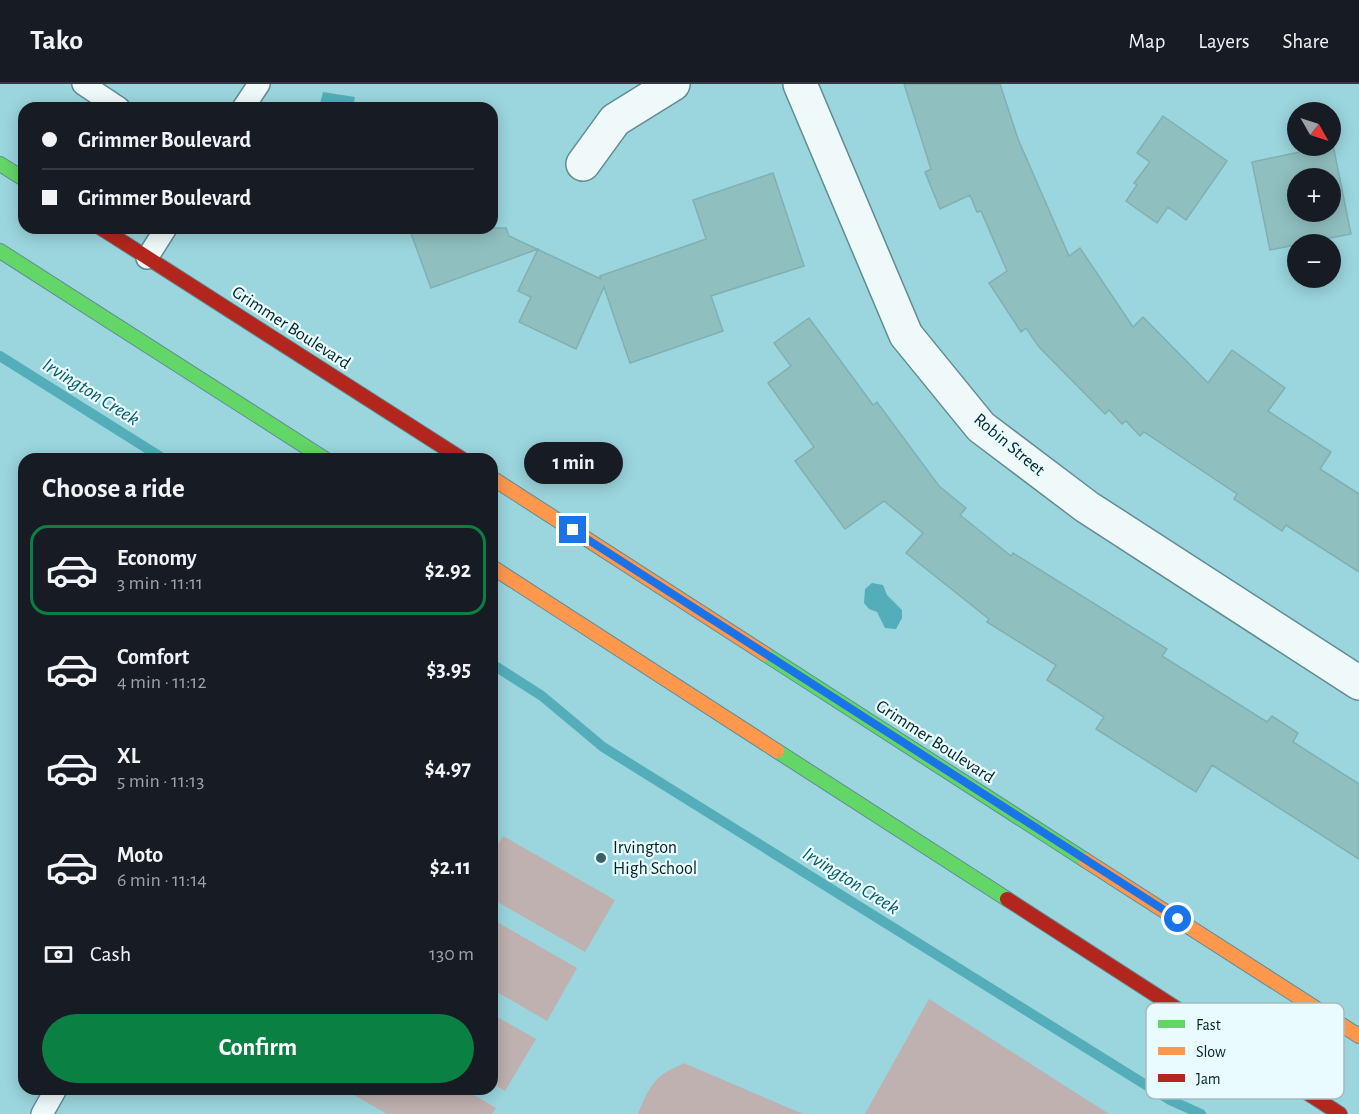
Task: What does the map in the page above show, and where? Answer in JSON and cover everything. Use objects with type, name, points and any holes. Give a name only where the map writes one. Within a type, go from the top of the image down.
[{"type":"main road","points":[[0,164],[18,175]]},
{"type":"main road","name":"Grimmer Boulevard","points":[[110,234],[453,453]]},
{"type":"main road","points":[[0,251],[316,453]]},
{"type":"main road","name":"Grimmer Boulevard","points":[[498,482],[1308,1003]]},
{"type":"main road","points":[[498,571],[1168,1003]]},
{"type":"main road","name":"Grimmer Boulevard","points":[[1344,1026],[1359,1036]]},
{"type":"main road","points":[[1317,1099],[1340,1114]]},
{"type":"street","points":[[583,164],[615,120],[674,84]]},
{"type":"street","name":"Robin Street","points":[[800,84],[906,335],[981,427],[1087,507],[1359,683]]},
{"type":"lane","points":[[83,84],[110,102]]},
{"type":"lane","points":[[247,102],[259,84]]},
{"type":"lane","points":[[147,258],[162,234]]},
{"type":"lane","points":[[42,1114],[53,1095]]},
{"type":"shaded area","points":[[503,836],[615,900],[585,952],[498,902],[498,844]]},
{"type":"shaded area","points":[[498,922],[577,968],[547,1021],[498,992]]},
{"type":"shaded area","points":[[929,999],[1109,1114],[865,1114]]},
{"type":"shaded area","points":[[498,1017],[536,1039],[505,1091],[498,1087]]},
{"type":"shaded area","points":[[686,1063],[803,1114],[638,1114],[650,1088],[660,1076]]},
{"type":"shaded area","points":[[354,1095],[474,1095],[496,1108],[492,1114],[387,1114]]},
{"type":"water","points":[[323,92],[355,97],[354,102],[320,102]]},
{"type":"water","points":[[872,583],[883,585],[887,595],[902,610],[902,618],[896,629],[885,628],[877,612],[869,609],[864,603],[865,589]]},
{"type":"building","points":[[904,84],[1000,84],[1018,139],[1069,256],[1080,248],[1133,327],[1143,317],[1208,383],[1232,350],[1285,388],[1268,411],[1331,452],[1320,469],[1359,494],[1359,572],[1286,525],[1282,531],[1234,499],[1237,494],[1144,432],[1140,436],[1126,421],[1122,424],[1109,410],[1105,414],[1039,347],[1026,328],[1021,332],[989,283],[1007,271],[981,211],[977,212],[970,195],[940,209],[925,172],[931,169]]},
{"type":"building","points":[[1163,116],[1227,161],[1186,220],[1168,207],[1157,223],[1126,201],[1137,185],[1134,183],[1150,162],[1137,153]]},
{"type":"building","points":[[1287,155],[1335,156],[1338,168],[1287,168],[1287,222],[1341,222],[1341,185],[1351,234],[1341,236],[1341,234],[1287,234],[1287,247],[1270,250],[1252,162]]},
{"type":"building","points":[[773,173],[804,266],[711,296],[723,331],[630,363],[604,287],[576,349],[519,322],[531,297],[518,291],[538,249],[601,279],[600,276],[706,239],[693,200]]},
{"type":"building","points":[[498,228],[506,228],[509,236],[537,249],[431,288],[411,234],[498,234]]},
{"type":"building","points":[[809,318],[873,405],[877,402],[939,486],[966,508],[960,515],[1011,556],[1013,553],[1167,649],[1162,656],[1267,722],[1272,716],[1298,733],[1293,742],[1359,784],[1359,859],[1212,765],[1196,792],[1096,729],[1104,717],[1047,680],[1056,665],[987,622],[989,619],[906,553],[923,533],[884,501],[845,529],[795,461],[814,447],[768,383],[791,366],[774,343]]},
{"type":"waterway","name":"Irvington Creek","points":[[0,356],[154,453]]},
{"type":"waterway","name":"Irvington Creek","points":[[498,668],[542,696],[603,747],[1146,1085]]},
{"type":"waterway","name":"Irvington Creek","points":[[1168,1099],[1201,1114]]},
{"type":"traffic: fast","points":[[0,164],[18,175]]},
{"type":"traffic: fast","points":[[0,251],[316,453]]},
{"type":"traffic: fast","points":[[765,654],[1085,860]]},
{"type":"traffic: fast","points":[[777,751],[1007,899]]},
{"type":"traffic: slow","points":[[498,482],[765,654]]},
{"type":"traffic: slow","points":[[498,571],[777,751]]},
{"type":"traffic: slow","points":[[1085,860],[1308,1003]]},
{"type":"traffic: slow","points":[[1344,1026],[1359,1036]]},
{"type":"traffic: jam","points":[[110,234],[453,453]]},
{"type":"traffic: jam","points":[[1007,899],[1168,1003]]},
{"type":"traffic: jam","points":[[1317,1099],[1340,1114]]},
{"type":"place","name":"Irvington High School","points":[[601,858]]},
{"type":"route","points":[[573,530],[1178,919]]}]
